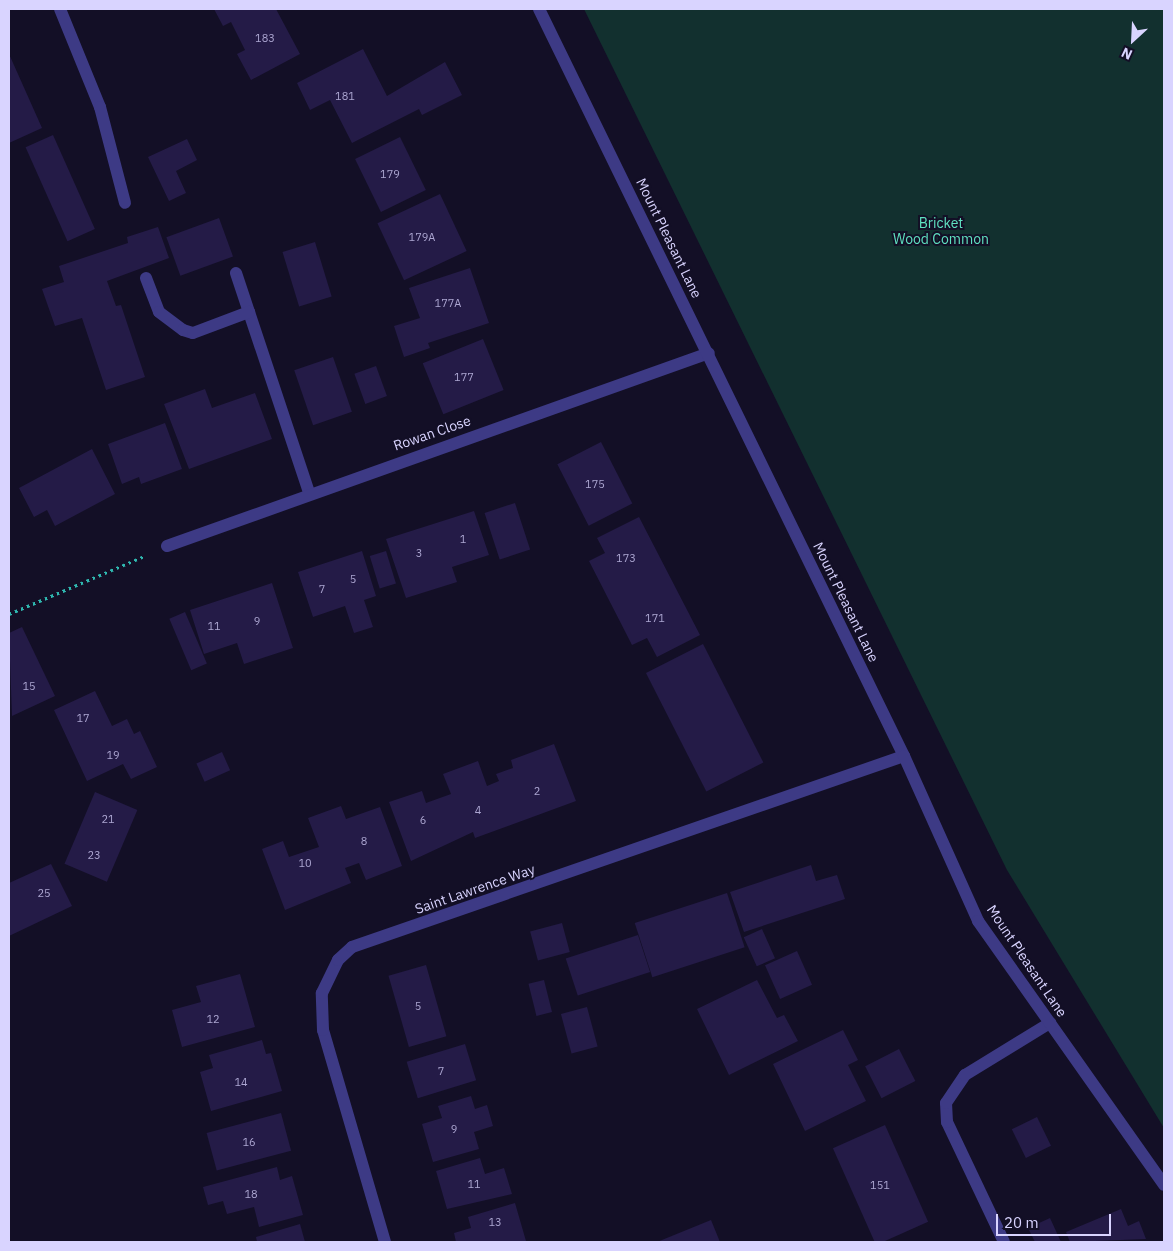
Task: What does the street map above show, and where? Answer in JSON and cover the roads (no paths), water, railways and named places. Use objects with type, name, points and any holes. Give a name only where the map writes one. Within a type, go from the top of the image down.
[{"type":"street","points":[[60,9],[100,107],[125,204]]},
{"type":"street","name":"Mount Pleasant Lane","points":[[539,9],[709,353],[904,756],[978,921],[1164,1185]]},
{"type":"street","points":[[236,273],[309,492]]},
{"type":"street","points":[[146,278],[159,312],[183,330],[193,333],[249,312]]},
{"type":"street","name":"Rowan Close","points":[[167,546],[309,492],[709,353]]},
{"type":"street","name":"Saint Lawrence Way","points":[[385,1242],[323,1030],[322,993],[338,960],[352,947],[904,756]]},
{"type":"street","points":[[1004,1242],[947,1122],[946,1103],[965,1075],[1050,1023]]},
{"type":"park label","name":"Bricket Wood Common","points":[[941,232]]}]
